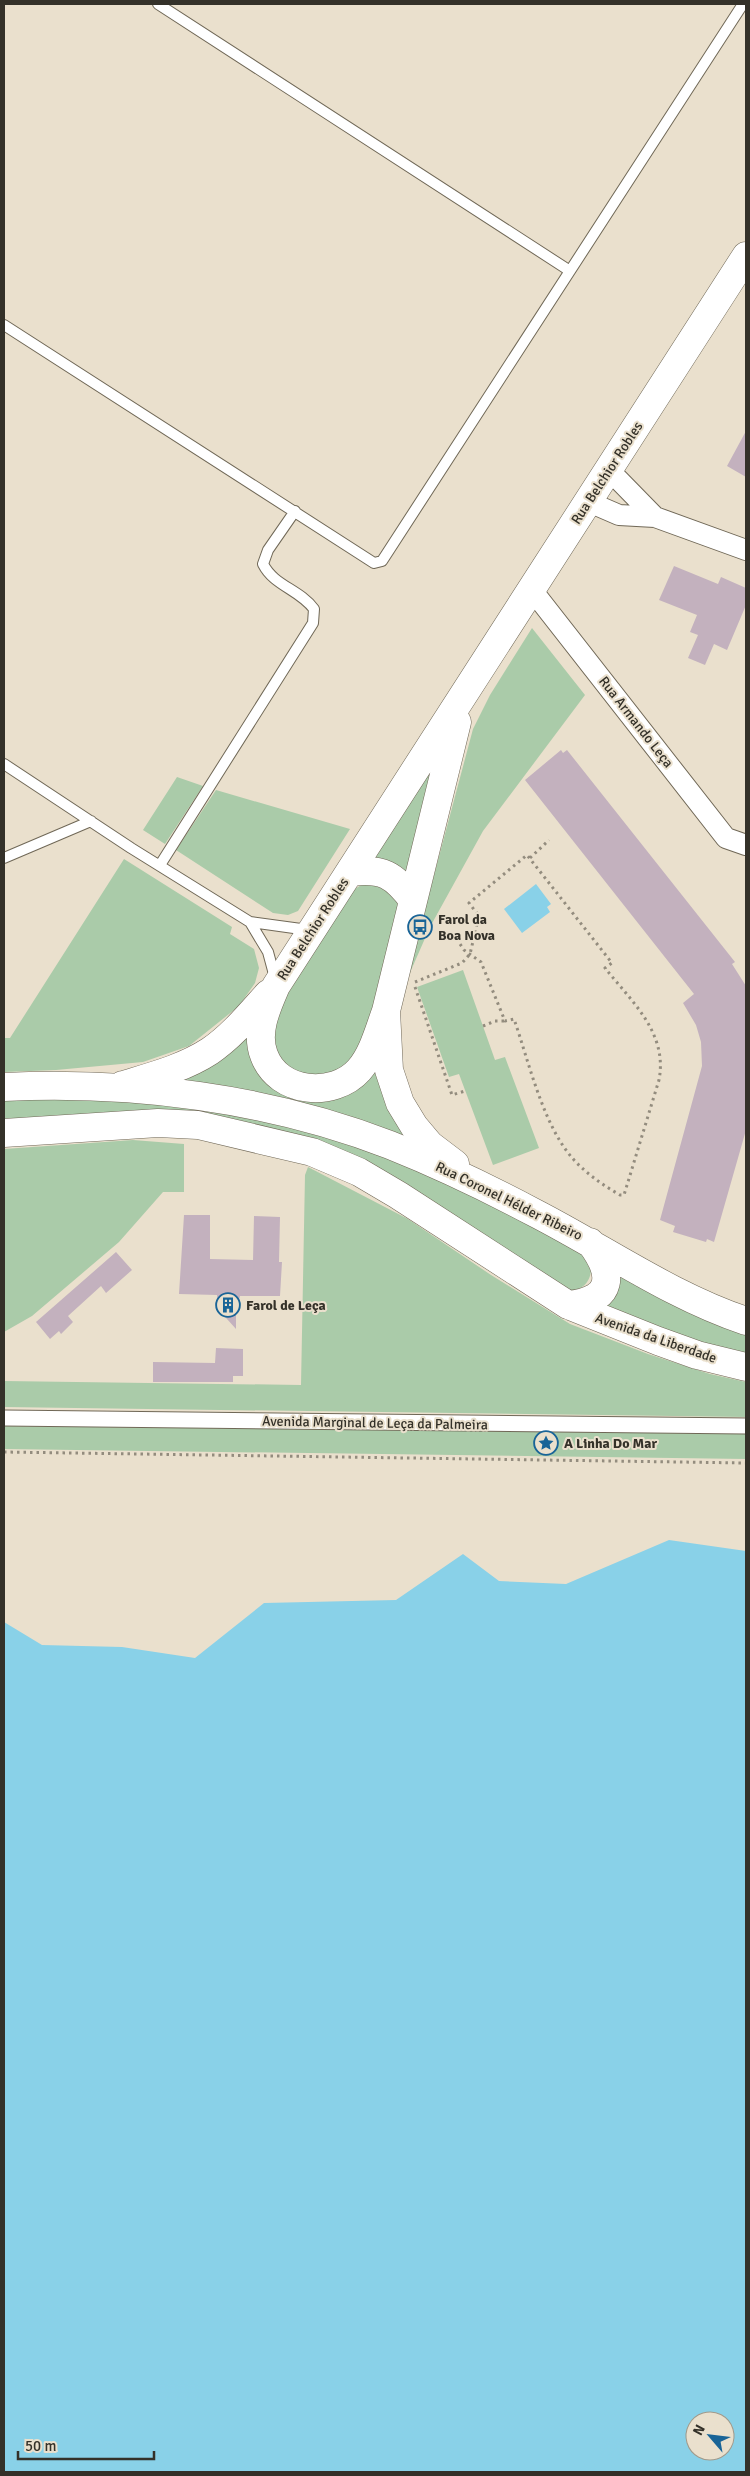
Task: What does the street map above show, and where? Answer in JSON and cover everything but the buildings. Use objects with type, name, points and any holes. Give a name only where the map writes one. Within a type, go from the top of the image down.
[{"type":"main road","name":"Rua Belchior Robles","points":[[468,690],[454,732],[386,1011],[371,1051],[360,1070],[348,1079],[330,1088],[298,1086],[281,1078],[273,1071],[264,1055],[261,1037],[264,1014],[276,986],[746,256]]},
{"type":"main road","name":"Rua Belchior Robles","points":[[351,872],[373,869],[399,882],[413,900]]},
{"type":"main road","name":"Rua Belchior Robles","points":[[114,1088],[180,1067],[209,1051],[228,1036],[276,986]]},
{"type":"main road","name":"Rua Belchior Robles","points":[[386,1011],[390,1070],[400,1103],[414,1126],[430,1145],[486,1187]]},
{"type":"main road","name":"Rua Coronel Hélder Ribeiro","points":[[4,1087],[114,1088],[219,1100],[280,1112],[390,1145],[486,1187],[589,1240],[602,1258],[607,1278],[602,1289],[587,1303],[568,1305]]},
{"type":"main road","points":[[4,1133],[158,1122],[198,1125],[312,1152],[359,1172],[398,1194],[568,1305]]},
{"type":"main road","points":[[589,1240],[658,1282],[726,1315],[746,1322]]},
{"type":"main road","name":"Avenida da Liberdade","points":[[568,1305],[658,1341],[746,1368]]},
{"type":"street","points":[[609,470],[655,517]]},
{"type":"street","points":[[589,502],[619,515],[655,517],[746,550]]},
{"type":"street","name":"Rua Armando Leça","points":[[532,590],[726,838],[746,846]]},
{"type":"street","name":"Avenida Marginal de Leça da Palmeira","points":[[4,1418],[746,1426]]},
{"type":"lane","points":[[158,4],[570,271]]},
{"type":"lane","points":[[4,325],[295,511],[357,554],[374,563],[382,561],[743,4]]},
{"type":"lane","points":[[160,865],[313,623],[314,608],[306,598],[269,576],[263,564],[268,550],[295,511]]},
{"type":"lane","points":[[4,764],[91,822],[250,922],[301,929],[315,925]]},
{"type":"lane","points":[[4,858],[91,822]]},
{"type":"lane","points":[[250,922],[273,964],[276,986]]},
{"type":"path","points":[[530,858],[549,840]]},
{"type":"path","points":[[465,1091],[452,1095],[414,983],[462,963],[470,954],[479,916],[469,903],[527,855],[612,963],[606,968],[651,1027],[661,1052],[662,1066],[659,1080],[624,1195],[620,1195],[597,1182],[573,1159],[553,1127],[514,1019],[505,1022],[496,1021],[483,1026]]},
{"type":"path","points":[[452,932],[464,950],[481,962],[505,1022]]},
{"type":"path","points":[[4,1452],[746,1463]]},
{"type":"green space","points":[[532,628],[585,695],[483,831],[430,927],[405,984],[473,729],[490,695]]},
{"type":"green space","points":[[438,759],[407,874],[371,860]]},
{"type":"green space","points":[[177,777],[203,786],[165,844],[143,830]]},
{"type":"green space","points":[[216,790],[350,829],[298,911],[288,915],[273,913],[176,850]]},
{"type":"green space","points":[[124,859],[232,927],[230,934],[254,949],[259,968],[255,983],[239,1006],[189,1046],[143,1062],[56,1070],[4,1072],[4,1038],[10,1038]]},
{"type":"green space","points":[[373,883],[383,885],[397,900],[398,911],[364,1047],[349,1069],[308,1078],[283,1065],[273,1046],[277,1008],[352,891],[361,885]]},
{"type":"green space","points":[[463,970],[495,1060],[505,1057],[539,1148],[493,1165],[459,1074],[449,1077],[417,987]]},
{"type":"green space","points":[[253,1024],[300,1096],[378,1058],[420,1147],[162,1083]]},
{"type":"green space","points":[[83,1098],[222,1111],[277,1121],[341,1140],[378,1153],[449,1184],[588,1255],[591,1268],[590,1275],[585,1285],[566,1291],[294,1137],[4,1121],[4,1099]]},
{"type":"green space","points":[[133,1140],[184,1144],[184,1192],[163,1192],[119,1242],[32,1316],[4,1332],[4,1149]]},
{"type":"green space","points":[[308,1167],[408,1219],[491,1275],[570,1324],[648,1354],[710,1374],[746,1382],[746,1417],[4,1407],[4,1381],[301,1385],[305,1175]]},
{"type":"green space","points":[[620,1274],[746,1331],[746,1357],[599,1310]]},
{"type":"green space","points":[[4,1426],[746,1434],[746,1459],[4,1449]]},
{"type":"water","points":[[536,884],[551,904],[547,907],[550,912],[522,933],[504,909]]},
{"type":"water","points":[[669,1540],[746,1551],[746,2472],[4,2472],[4,1622],[42,1645],[122,1647],[195,1658],[264,1603],[396,1600],[463,1554],[499,1581],[566,1584]]},
{"type":"place","name":"Farol da Boa Nova","points":[[420,927]]},
{"type":"place","name":"Farol de Leça","points":[[228,1305]]},
{"type":"place","name":"A Linha Do Mar","points":[[546,1443]]}]
